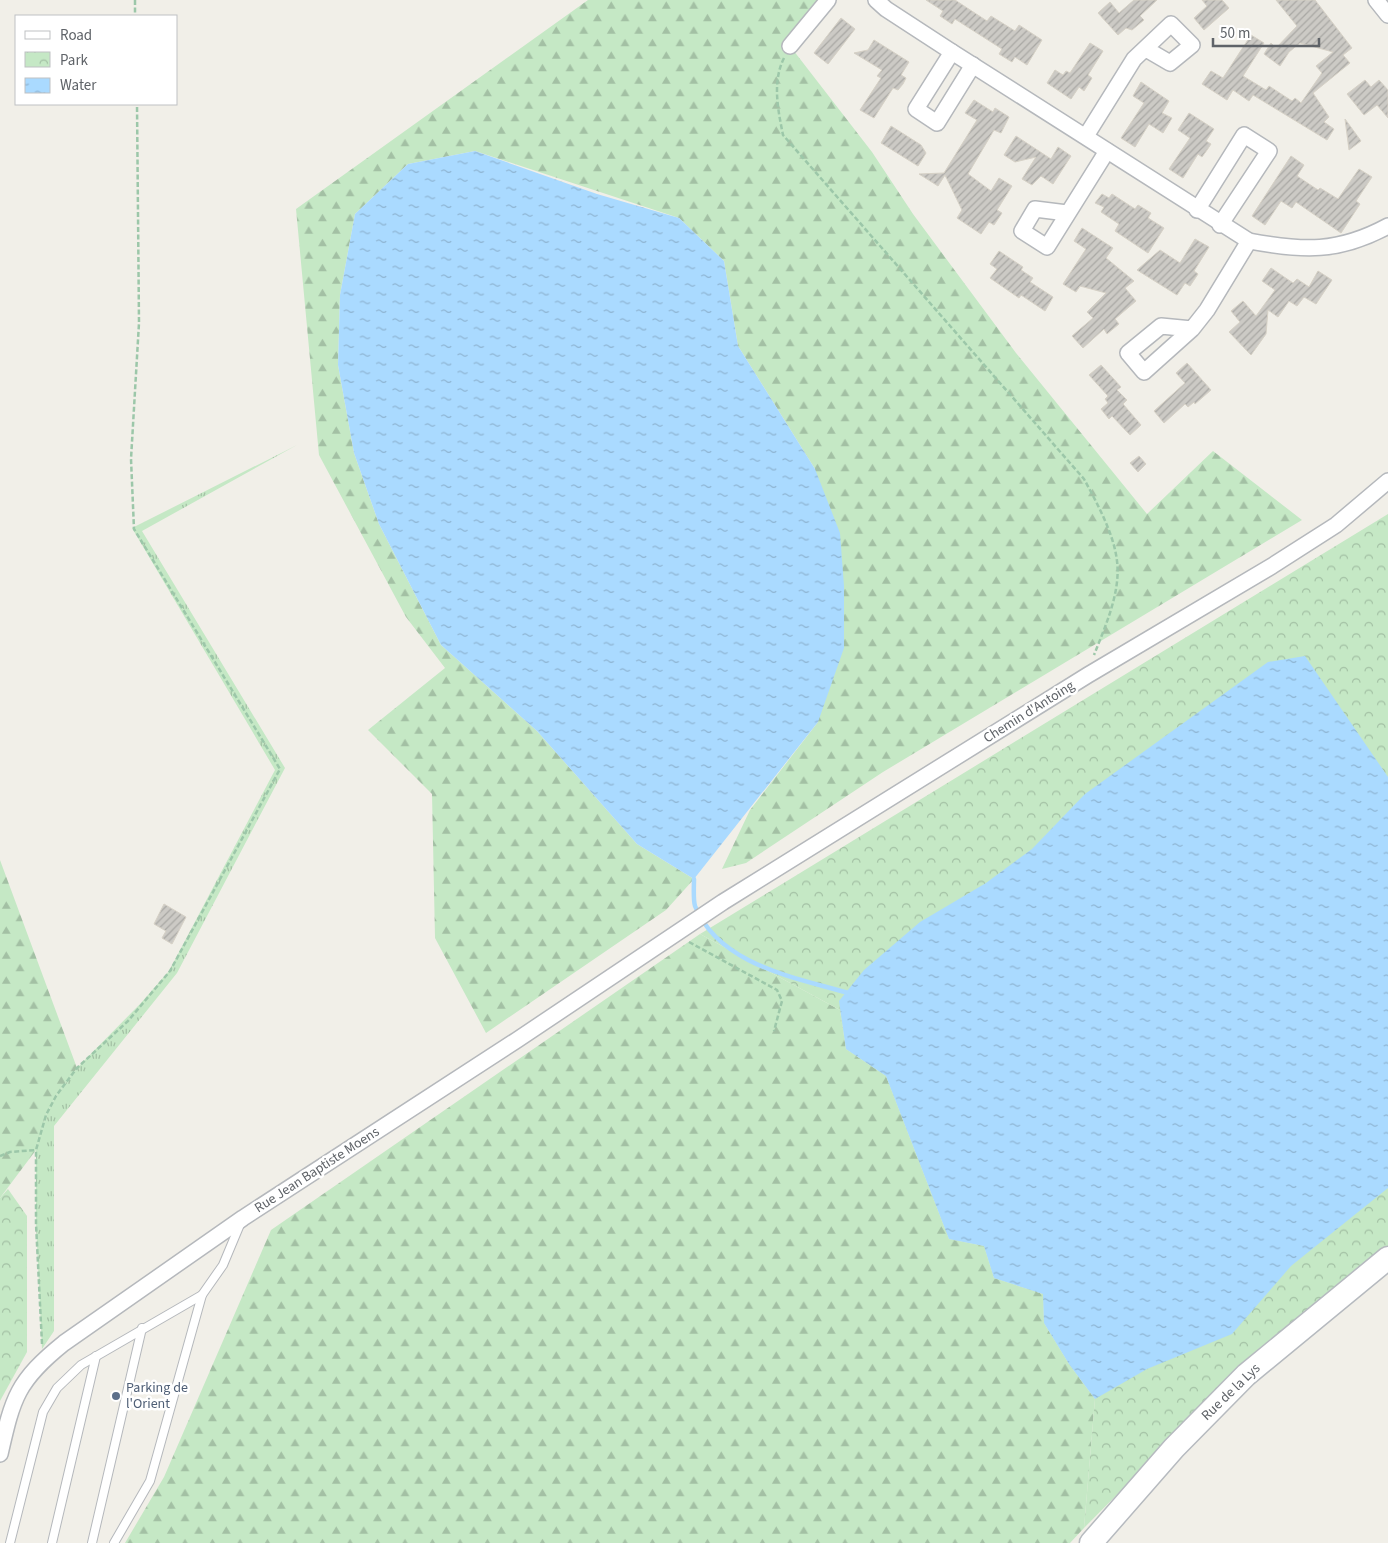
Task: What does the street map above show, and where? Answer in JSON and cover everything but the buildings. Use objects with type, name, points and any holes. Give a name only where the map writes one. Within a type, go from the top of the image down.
[{"type":"main road","name":"Rue de la Lys","points":[[1091,1543],[1174,1448],[1246,1375],[1388,1258]]},
{"type":"street","points":[[790,46],[828,0]]},
{"type":"street","points":[[876,0],[886,9],[952,52],[1086,136],[1220,225],[1249,241],[1293,249],[1335,247],[1372,235],[1388,226]]},
{"type":"street","points":[[1376,0],[1388,14]]},
{"type":"street","points":[[1086,136],[1134,58],[1146,49]]},
{"type":"street","points":[[952,52],[916,109],[937,123],[973,65]]},
{"type":"street","points":[[1197,210],[1244,135],[1269,151],[1220,225]]},
{"type":"street","points":[[1067,213],[1107,151]]},
{"type":"street","points":[[1192,328],[1207,310],[1249,241]]},
{"type":"street","name":"Chemin d'Antoing","points":[[683,933],[723,902],[1088,675],[1272,566],[1336,525],[1374,495],[1388,481]]},
{"type":"street","name":"Rue Jean Baptiste Moens","points":[[0,1454],[11,1406],[40,1362],[64,1343],[243,1218],[683,933]]},
{"type":"lane","points":[[114,1543],[150,1480],[202,1295],[223,1265],[243,1218]]},
{"type":"lane","points":[[10,1543],[43,1412],[57,1388],[81,1365],[202,1295]]},
{"type":"lane","points":[[92,1543],[142,1328]]},
{"type":"lane","points":[[52,1543],[96,1356]]},
{"type":"path","points":[[135,0],[136,15]]},
{"type":"path","points":[[790,46],[779,67],[776,95],[783,135],[1065,456],[1084,479],[1104,517],[1117,561],[1116,581],[1105,627],[1088,675]]},
{"type":"path","points":[[40,1362],[42,1349],[36,1224],[36,1150],[40,1131],[56,1096],[77,1068],[128,1022],[170,971],[280,769],[134,529],[130,459],[139,323],[136,105]]},
{"type":"path","points":[[683,933],[777,990],[782,1000],[774,1031]]},
{"type":"path","points":[[0,1156],[10,1152],[36,1150]]},
{"type":"green space","points":[[588,0],[822,0],[790,46],[872,152],[913,214],[1016,353],[1147,514],[1213,451],[1302,520],[883,772],[746,863],[722,869],[750,810],[818,722],[815,469],[738,346],[724,261],[679,218],[475,151],[408,164],[355,214],[340,295],[338,365],[354,453],[379,524],[441,645],[537,731],[637,844],[694,879],[666,910],[486,1033],[435,938],[432,794],[368,730],[445,668],[406,617],[319,455],[296,209]]},
{"type":"green space","points":[[297,445],[142,531],[285,768],[177,973],[54,1126],[54,1331],[42,1349],[36,1224],[36,1150],[46,1115],[56,1096],[77,1068],[140,1004],[169,971],[275,770],[132,528]]},
{"type":"green space","points":[[1388,514],[1388,1248],[1167,1444],[1084,1528],[1095,1399],[1069,1364],[1044,1323],[1043,1294],[994,1278],[984,1246],[949,1239],[886,1076],[846,1049],[840,1010],[700,934]]},
{"type":"green space","points":[[0,860],[77,1068],[56,1096],[46,1115],[36,1150],[0,1198]]},
{"type":"green space","points":[[700,934],[840,1010],[846,1049],[886,1076],[949,1239],[984,1246],[994,1278],[1043,1294],[1044,1323],[1069,1364],[1095,1399],[1084,1528],[1070,1543],[125,1543],[164,1477],[271,1230]]},
{"type":"green space","points":[[8,1189],[27,1216],[27,1352],[0,1401],[0,1198]]},
{"type":"water","points":[[475,151],[597,194],[679,218],[724,261],[738,346],[815,469],[840,533],[844,586],[844,648],[818,722],[694,879],[637,844],[537,731],[441,645],[379,524],[354,453],[338,365],[340,295],[355,214],[408,164]]},
{"type":"water","points":[[1305,656],[1388,777],[1388,1188],[1291,1266],[1232,1334],[1147,1369],[1095,1399],[1069,1364],[1044,1323],[1043,1294],[994,1278],[984,1246],[949,1239],[886,1076],[846,1049],[839,1001],[864,970],[920,922],[986,883],[1032,849],[1085,794],[1268,662]]},
{"type":"waterway","points":[[694,879],[695,906],[706,926],[721,942],[760,966],[848,993]]},
{"type":"place","name":"Parking de l'Orient","points":[[116,1396]]}]
